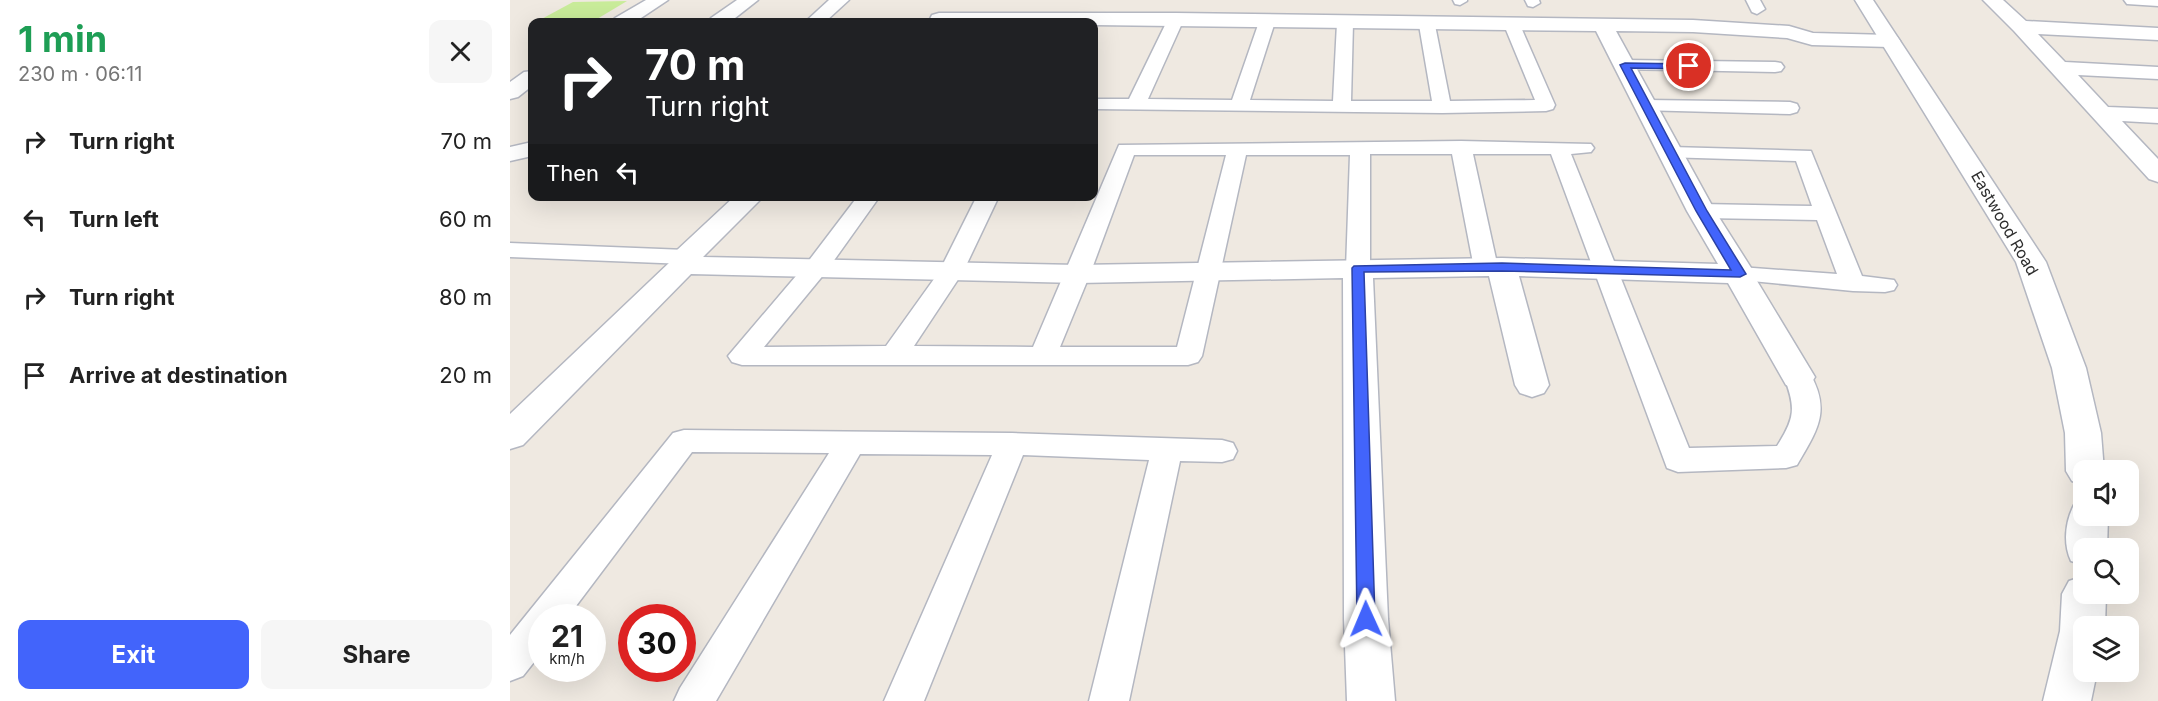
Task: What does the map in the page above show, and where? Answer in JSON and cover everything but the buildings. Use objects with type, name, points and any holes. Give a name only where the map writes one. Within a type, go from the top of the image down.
[{"type":"street","points":[[629,18],[659,0]]},
{"type":"street","points":[[724,18],[749,0]]},
{"type":"street","points":[[819,18],[840,0]]},
{"type":"street","points":[[940,18],[955,0]]},
{"type":"street","points":[[1306,23],[1307,0]]},
{"type":"street","name":"Eastwood Road","points":[[1864,0],[2031,262],[2069,368],[2083,433],[2084,460]]},
{"type":"street","points":[[1992,0],[2021,27],[2099,113],[2157,171]]},
{"type":"street","points":[[2133,0],[2158,1]]},
{"type":"street","points":[[1681,9],[1693,26]]},
{"type":"street","points":[[1098,23],[1176,19],[1427,25],[1693,26],[1789,32],[1812,39],[1886,36]]},
{"type":"street","points":[[1604,27],[1701,211],[1740,274],[1798,377]]},
{"type":"street","points":[[2021,27],[2158,34]]},
{"type":"street","points":[[2058,68],[2158,73]]},
{"type":"street","points":[[510,74],[528,76]]},
{"type":"street","points":[[510,92],[528,79]]},
{"type":"street","points":[[2099,113],[2158,116]]},
{"type":"street","points":[[510,154],[528,150]]},
{"type":"street","points":[[513,430],[746,201]]},
{"type":"street","points":[[684,261],[816,268],[1078,274],[1494,267],[1740,274]]},
{"type":"street","points":[[1494,267],[1532,385]]},
{"type":"street","points":[[1358,268],[1366,619],[1371,701]]},
{"type":"street","points":[[2067,701],[2082,631],[2083,604]]},
{"type":"lane","points":[[1136,104],[1176,19]]},
{"type":"lane","points":[[1239,105],[1267,22]]},
{"type":"lane","points":[[1342,106],[1346,23]]},
{"type":"lane","points":[[1427,25],[1442,107]]},
{"type":"lane","points":[[1098,104],[1442,107],[1546,105],[1512,25]]},
{"type":"lane","points":[[1625,65],[1775,67]]},
{"type":"lane","points":[[1646,106],[1790,108]]},
{"type":"lane","points":[[1461,147],[1494,267]]},
{"type":"lane","points":[[1358,268],[1360,148]]},
{"type":"lane","points":[[1042,357],[1078,274],[1126,149],[1584,148]]},
{"type":"lane","points":[[866,201],[816,268],[742,356],[895,354],[1042,357],[1188,356],[1238,149]]},
{"type":"lane","points":[[1558,149],[1678,460],[1786,457],[1807,422],[1808,399],[1798,377]]},
{"type":"lane","points":[[1671,153],[1804,155],[1853,284]]},
{"type":"lane","points":[[895,354],[951,272],[986,201]]},
{"type":"lane","points":[[1701,211],[1827,213]]},
{"type":"lane","points":[[510,250],[684,261]]},
{"type":"lane","points":[[1740,274],[1885,285]]},
{"type":"lane","points":[[557,604],[684,441],[1012,444],[1222,451]]},
{"type":"lane","points":[[694,701],[851,442]]},
{"type":"lane","points":[[903,701],[1012,444]]},
{"type":"lane","points":[[1109,701],[1167,449]]},
{"type":"lane","points":[[510,664],[528,641]]},
{"type":"green space","points":[[627,1],[599,18],[543,18],[573,2]]},
{"type":"route","points":[[1366,619],[1358,268],[1502,267],[1740,274],[1701,211],[1625,65],[1689,66]]}]
